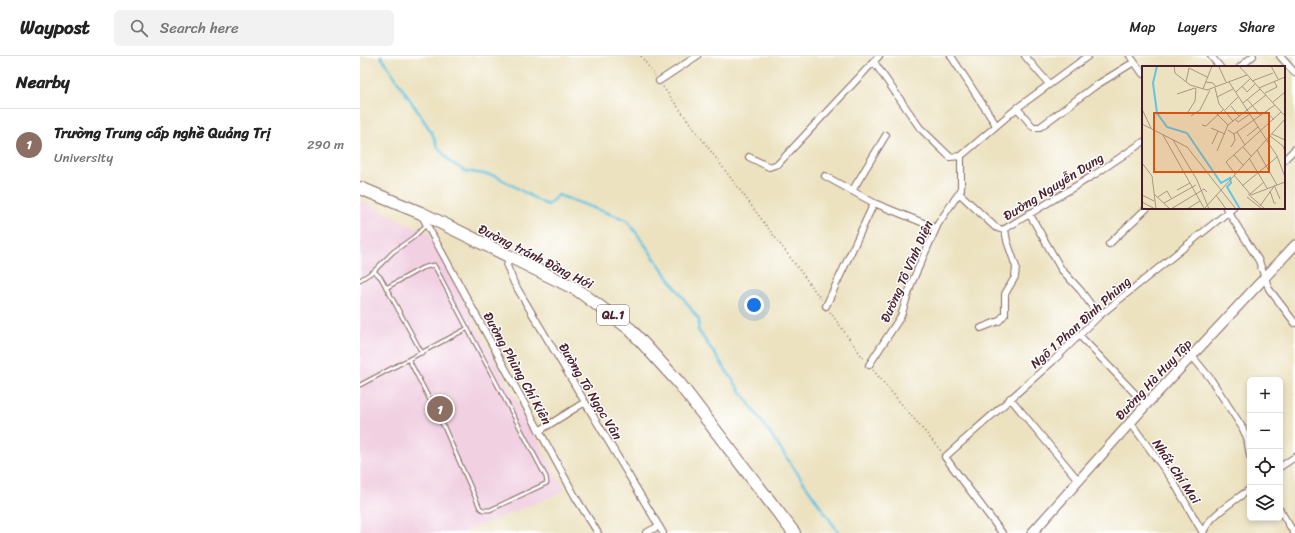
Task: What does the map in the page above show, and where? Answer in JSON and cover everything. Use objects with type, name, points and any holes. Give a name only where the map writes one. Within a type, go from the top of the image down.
[{"type":"highway","name":"Đường tránh Đồng Hới","points":[[360,188],[421,213],[509,258],[576,289],[630,329],[679,383],[794,533]]},
{"type":"main road","name":"Đường Hà Huy Tập","points":[[1032,533],[1130,422],[1295,245]]},
{"type":"street","points":[[659,81],[697,56]]},
{"type":"street","points":[[749,157],[769,167],[778,164],[880,56]]},
{"type":"street","points":[[950,56],[996,125]]},
{"type":"street","points":[[1026,56],[1049,84]]},
{"type":"street","points":[[874,62],[920,128],[950,157],[961,156],[1017,108],[1088,56]]},
{"type":"street","points":[[1211,56],[1219,66]]},
{"type":"street","points":[[1241,66],[1253,56]]},
{"type":"street","points":[[1280,56],[1295,73]]},
{"type":"street","points":[[1017,108],[1033,127],[1040,127],[1132,59],[1142,73]]},
{"type":"street","points":[[852,191],[886,135]]},
{"type":"street","name":"Đường Nguyễn Dụng","points":[[959,193],[995,227],[1005,229],[1029,213],[1094,175],[1142,143]]},
{"type":"street","points":[[1285,159],[1295,149]]},
{"type":"street","name":"Đường Tô Vĩnh Diện","points":[[869,365],[900,316],[912,282],[936,228],[961,190],[961,156]]},
{"type":"street","points":[[825,176],[874,203],[936,228]]},
{"type":"street","points":[[826,306],[874,203]]},
{"type":"street","points":[[1109,244],[1147,209]]},
{"type":"street","points":[[1229,209],[1259,261],[1269,289],[1295,323]]},
{"type":"street","name":"Ngõ 1 Phan Đình Phùng","points":[[945,457],[1080,336],[1099,316],[1229,209]]},
{"type":"street","name":"Đường Phùng Chí Kiên","points":[[421,213],[539,431],[598,533]]},
{"type":"street","points":[[1029,213],[1061,269],[1081,291],[1099,316]]},
{"type":"street","points":[[981,328],[998,321],[1005,314],[1005,294],[1016,273],[1016,267],[1007,241],[1005,229]]},
{"type":"street","name":"Đường Tô Ngọc Vân","points":[[509,258],[507,266],[514,282],[663,533]]},
{"type":"street","points":[[1080,336],[1146,405]]},
{"type":"street","points":[[1192,356],[1210,378],[1242,427],[1247,438],[1249,449]]},
{"type":"street","points":[[1010,398],[1079,480]]},
{"type":"street","points":[[539,431],[585,402]]},
{"type":"street","name":"Nhất Chí Mai","points":[[1130,422],[1173,481],[1203,533]]},
{"type":"street","points":[[945,457],[1002,533]]},
{"type":"street","points":[[1283,466],[1295,457]]},
{"type":"street","points":[[1203,533],[1205,525],[1212,518],[1247,491]]},
{"type":"street","points":[[1283,515],[1294,533]]},
{"type":"street","points":[[646,533],[658,526]]},
{"type":"lane","points":[[360,280],[374,271],[393,252],[414,237],[426,224]]},
{"type":"lane","points":[[386,288],[422,268],[434,265],[546,477],[547,483],[490,510],[483,510],[480,508],[444,427],[409,360]]},
{"type":"lane","points":[[374,271],[381,278],[422,353]]},
{"type":"lane","points":[[360,386],[468,328]]},
{"type":"path","points":[[641,56],[869,365],[945,457]]},
{"type":"shaded area","points":[[360,200],[431,235],[477,327],[565,491],[462,533],[360,533]]},
{"type":"waterway","points":[[381,56],[432,133],[437,146],[450,162],[465,171],[496,176],[548,205],[558,195],[627,220],[699,320],[698,330],[839,533]]},
{"type":"place","name":"Trường Trung cấp nghề Quảng Trị","points":[[440,409]]}]
